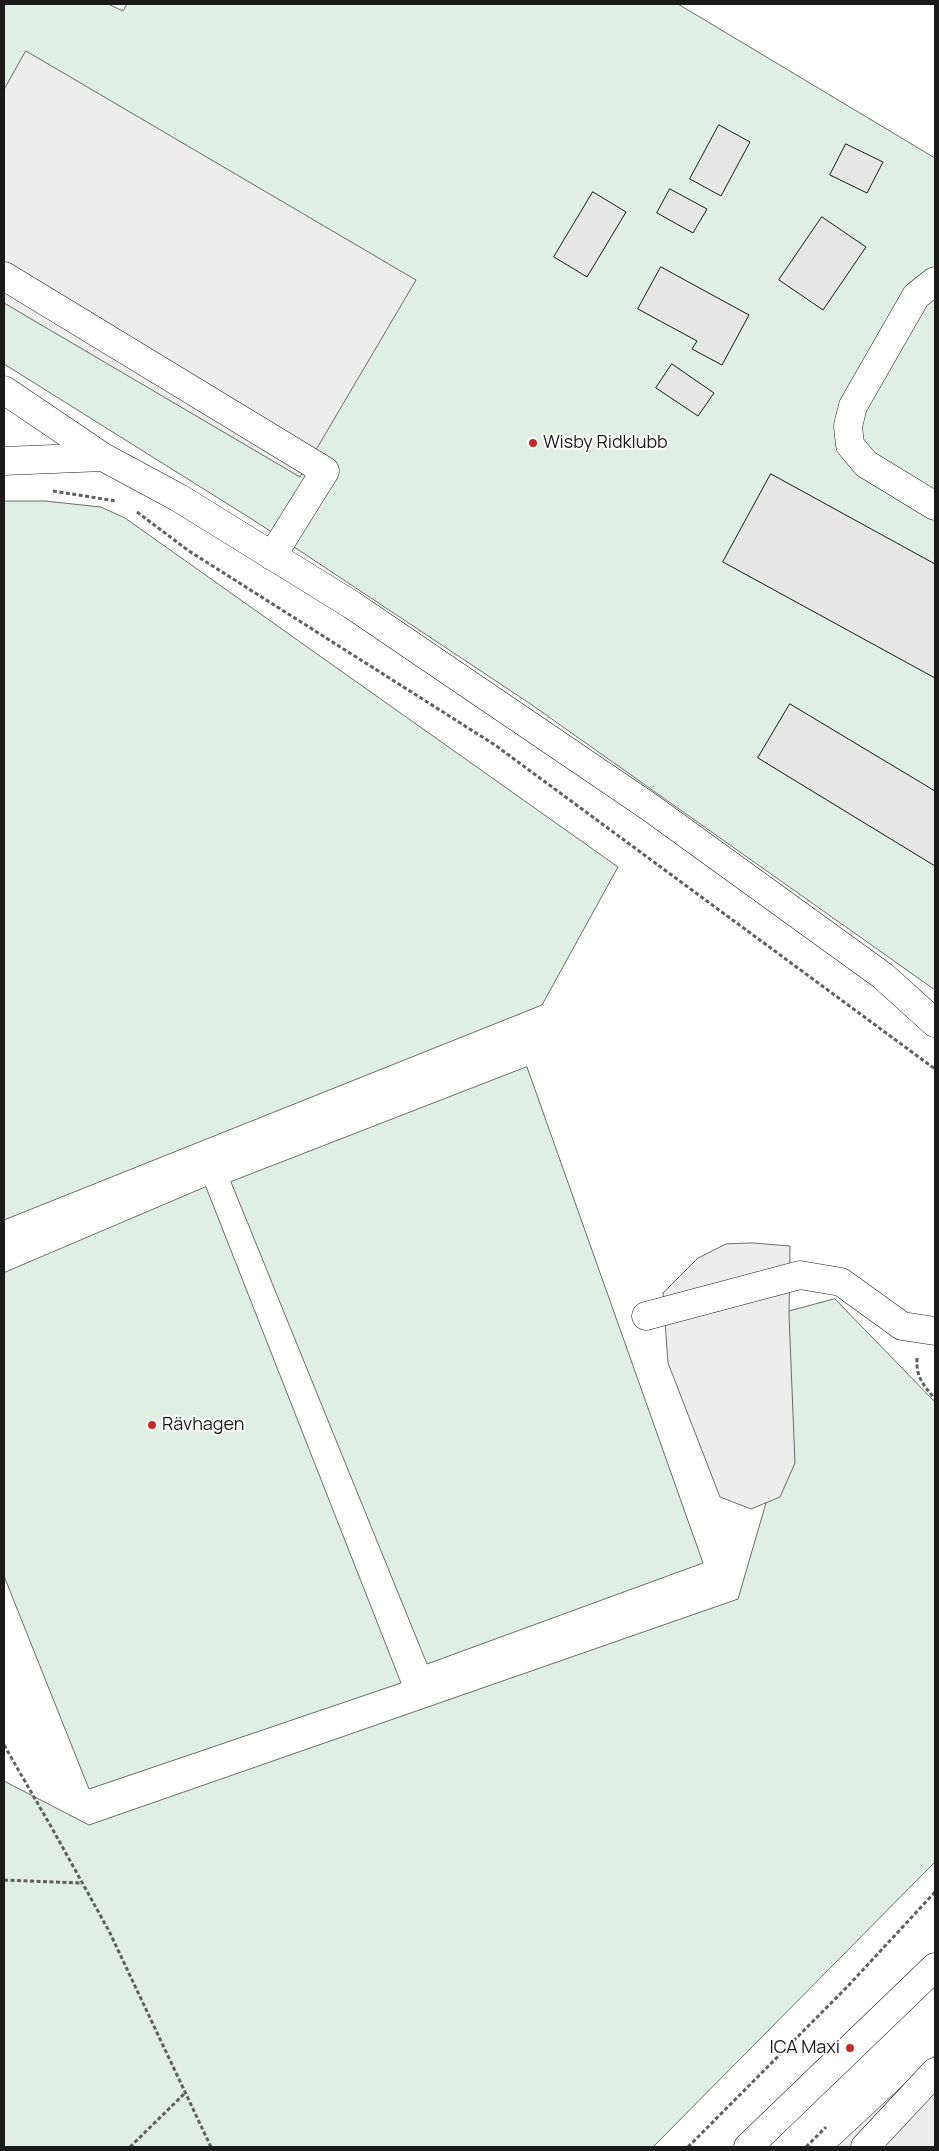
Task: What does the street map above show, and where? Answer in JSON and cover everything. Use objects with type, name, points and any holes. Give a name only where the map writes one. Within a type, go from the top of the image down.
[{"type":"street","points":[[4,276],[325,471],[272,556]]},
{"type":"street","points":[[935,282],[916,296],[854,406],[848,426],[850,445],[866,464],[935,506]]},
{"type":"street","points":[[4,390],[104,457],[179,498],[352,605],[648,806],[883,976],[935,1023]]},
{"type":"street","points":[[4,461],[104,457]]},
{"type":"street","points":[[646,1316],[800,1275],[841,1282],[902,1326],[935,1331]]},
{"type":"street","points":[[748,2147],[935,1966]]},
{"type":"street","points":[[866,2147],[935,2072]]},
{"type":"path","points":[[50,491],[90,495],[120,503]]},
{"type":"path","points":[[134,510],[189,551],[495,745],[935,1069]]},
{"type":"path","points":[[4,1745],[108,1930],[211,2147]]},
{"type":"path","points":[[4,1880],[83,1883]]},
{"type":"path","points":[[688,2147],[848,1986],[935,1892]]},
{"type":"path","points":[[130,2147],[186,2093]]},
{"type":"path","points":[[806,2147],[826,2127]]},
{"type":"green space","name":"Wisby Ridklubb","points":[[4,4],[108,4],[123,11],[127,4],[678,4],[935,158],[935,990],[532,705],[258,523],[4,364]]},
{"type":"green space","points":[[4,501],[45,501],[101,507],[125,518],[618,867],[542,1005],[4,1220]]},
{"type":"green space","points":[[527,1067],[703,1563],[427,1664],[231,1182]]},
{"type":"green space","name":"Rävhagen","points":[[206,1187],[401,1683],[89,1789],[4,1576],[4,1273]]},
{"type":"green space","points":[[835,1299],[935,1402],[935,1862],[653,2147],[4,2147],[4,1781],[89,1825],[738,1599],[775,1472],[783,1313]]},
{"type":"shaded area","points":[[26,51],[416,280],[300,477],[4,303],[4,90]]},
{"type":"shaded area","points":[[753,1243],[790,1246],[789,1315],[795,1463],[780,1497],[751,1509],[720,1497],[668,1363],[663,1293],[698,1258],[726,1244]]},
{"type":"shaded area","points":[[935,2056],[935,2147],[837,2147]]},
{"type":"building","points":[[719,125],[750,142],[721,196],[690,179]]},
{"type":"building","points":[[846,144],[883,162],[867,193],[830,175]]},
{"type":"building","points":[[670,189],[707,209],[693,233],[657,213]]},
{"type":"building","points":[[593,192],[626,212],[587,277],[554,257]]},
{"type":"building","points":[[822,217],[866,247],[823,310],[779,280]]},
{"type":"building","points":[[661,267],[749,315],[722,365],[692,349],[697,341],[638,309]]},
{"type":"building","points":[[672,364],[714,393],[698,416],[656,388]]},
{"type":"building","points":[[771,474],[935,564],[935,678],[723,562]]},
{"type":"building","points":[[790,704],[935,791],[935,866],[758,758]]},
{"type":"place","name":"Wisby Ridklubb","points":[[533,443]]},
{"type":"place","name":"Rävhagen","points":[[152,1425]]},
{"type":"place","name":"ICA Maxi","points":[[850,2048]]}]
